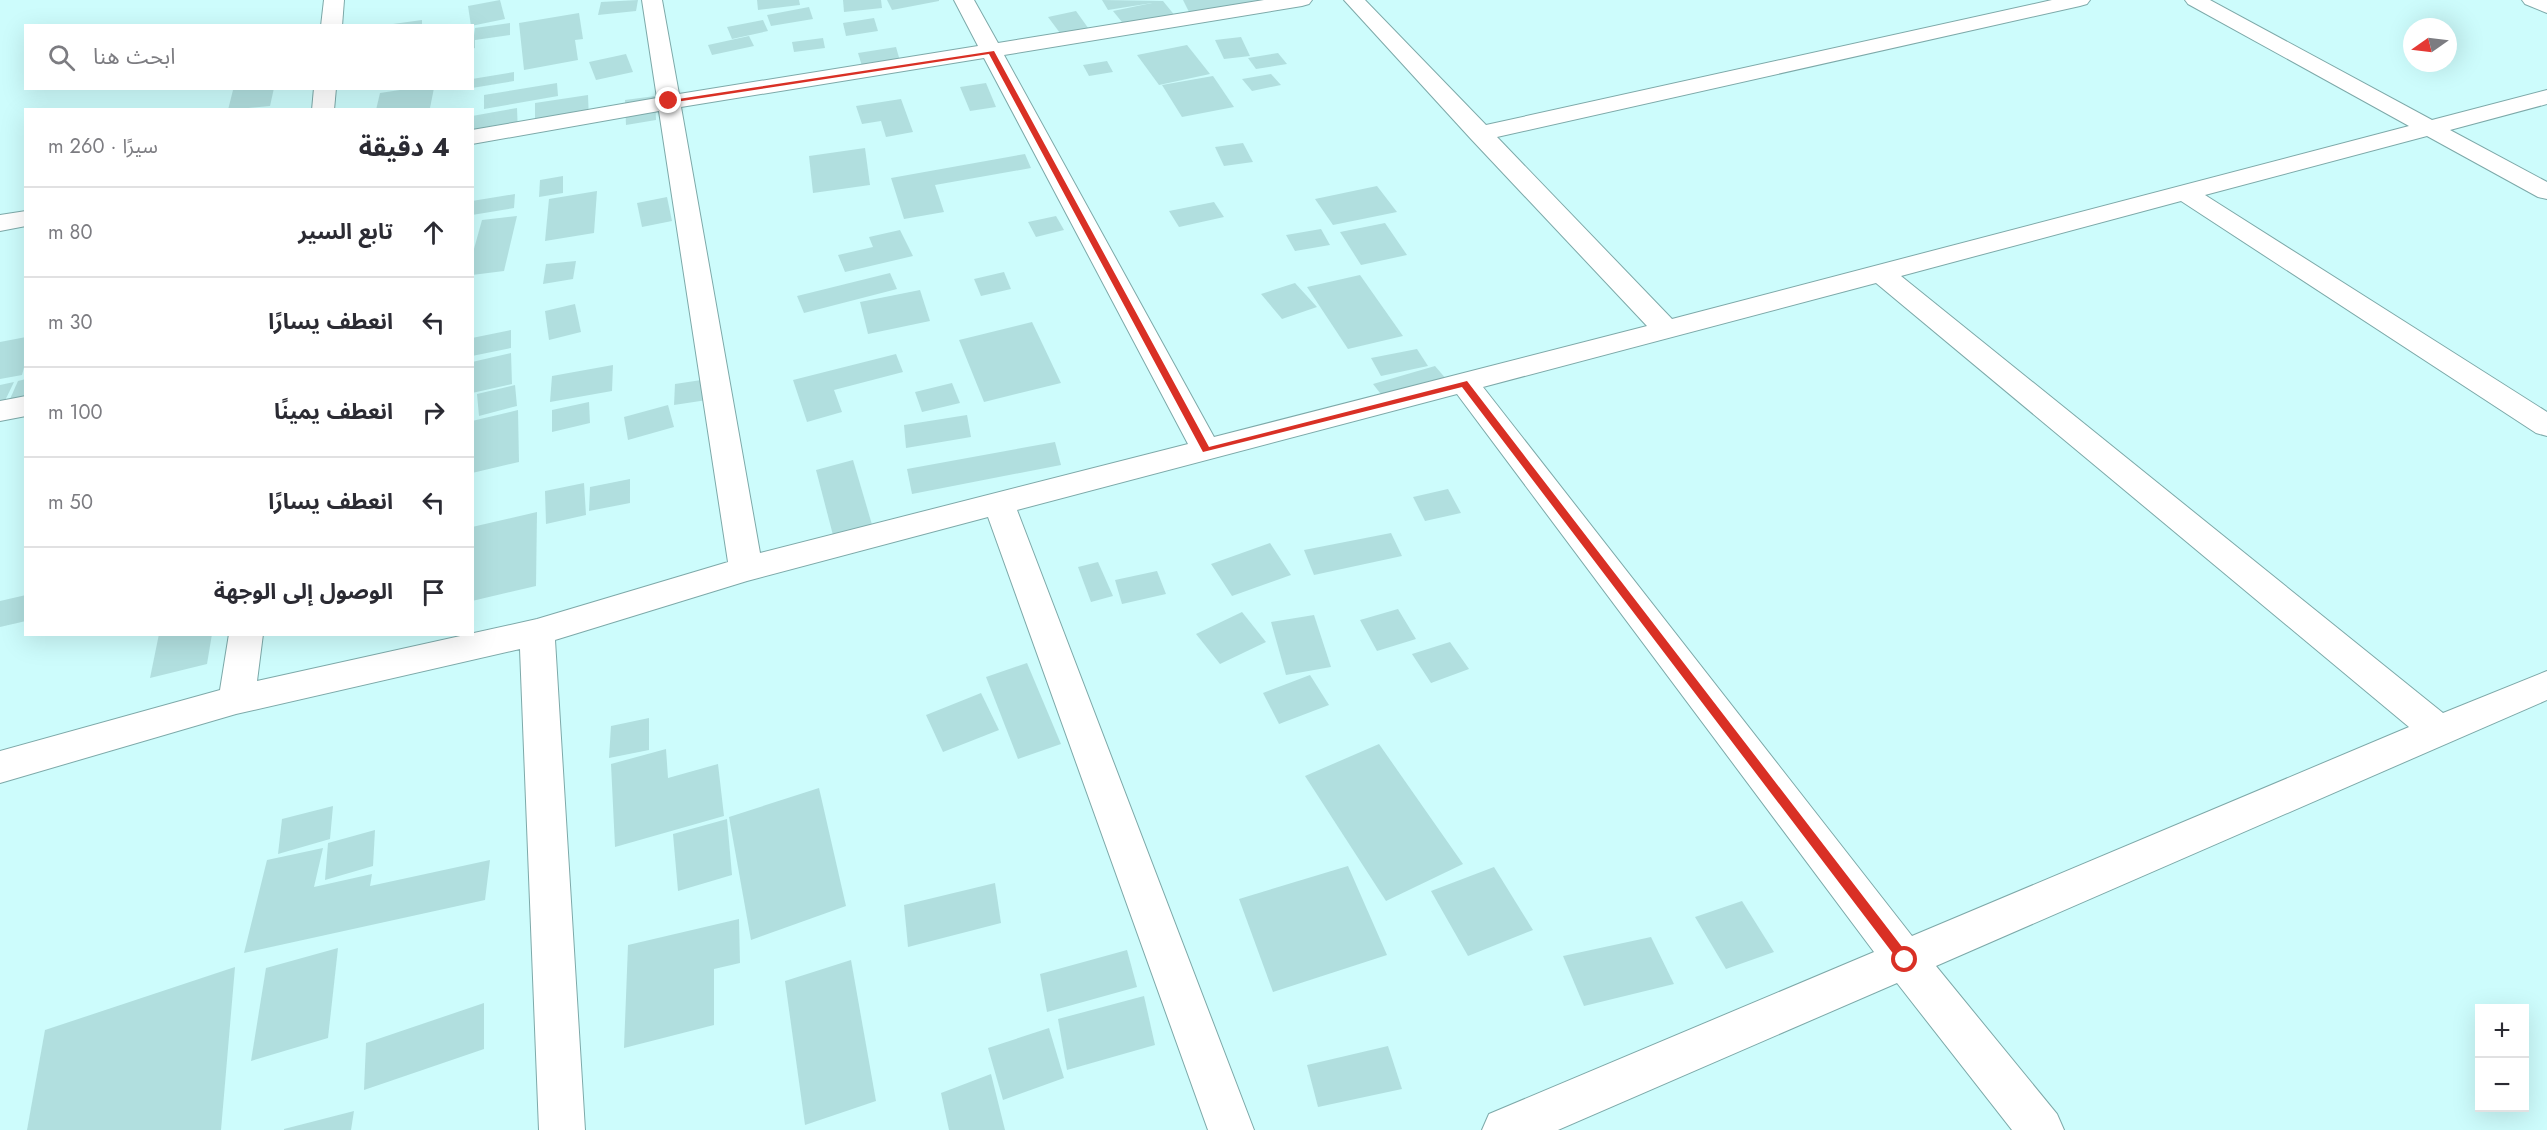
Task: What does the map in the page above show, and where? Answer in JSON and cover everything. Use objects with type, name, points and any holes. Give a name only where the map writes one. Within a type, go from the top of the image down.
[{"type":"street","points":[[331,24],[334,0]]},
{"type":"street","points":[[652,0],[746,569]]},
{"type":"street","points":[[964,0],[1206,450]]},
{"type":"street","points":[[474,137],[669,101],[991,52],[1302,0]]},
{"type":"street","points":[[1354,0],[1667,330]]},
{"type":"street","points":[[1479,134],[2080,0]]},
{"type":"street","points":[[2195,0],[2547,192]]},
{"type":"street","points":[[2532,0],[2547,7]]},
{"type":"street","points":[[322,108],[325,90]]},
{"type":"street","points":[[0,767],[236,700],[537,632],[746,569],[1667,330],[2547,97]]},
{"type":"street","points":[[2185,193],[2547,426]]},
{"type":"street","points":[[0,223],[24,218]]},
{"type":"street","points":[[1881,273],[2438,730]]},
{"type":"street","points":[[1464,383],[1905,960],[2041,1130]]},
{"type":"street","points":[[0,411],[24,406]]},
{"type":"street","points":[[999,504],[1231,1130]]},
{"type":"street","points":[[537,632],[562,1130]]},
{"type":"street","points":[[236,700],[246,636]]},
{"type":"street","points":[[1505,1130],[2547,685]]},
{"type":"building","points":[[500,0],[505,19],[474,25],[471,24],[468,6]]},
{"type":"building","points":[[638,0],[636,11],[598,15],[601,2]]},
{"type":"building","points":[[757,0],[799,0],[800,5],[758,10]]},
{"type":"building","points":[[843,0],[881,0],[882,8],[844,12]]},
{"type":"building","points":[[887,0],[939,0],[939,1],[892,10]]},
{"type":"building","points":[[1102,0],[1163,1],[1176,17],[1126,27],[1113,11],[1152,3],[1108,10]]},
{"type":"building","points":[[1183,0],[1269,0],[1269,1],[1189,12]]},
{"type":"building","points":[[809,7],[813,19],[771,26],[767,15]]},
{"type":"building","points":[[1076,11],[1091,32],[1063,37],[1048,17]]},
{"type":"building","points":[[579,13],[583,39],[575,40],[578,60],[524,70],[519,23]]},
{"type":"building","points":[[874,18],[878,31],[846,36],[843,23]]},
{"type":"building","points":[[422,20],[422,24],[393,24]]},
{"type":"building","points":[[763,20],[768,31],[732,39],[727,27]]},
{"type":"building","points":[[510,23],[510,35],[475,40],[474,48],[475,28]]},
{"type":"building","points":[[749,36],[754,46],[712,55],[708,45]]},
{"type":"building","points":[[1241,37],[1250,56],[1224,59],[1215,40]]},
{"type":"building","points":[[823,38],[825,48],[794,52],[792,42]]},
{"type":"building","points":[[1187,45],[1210,74],[1159,85],[1137,55]]},
{"type":"building","points":[[896,47],[900,61],[862,66],[858,53]]},
{"type":"building","points":[[1278,53],[1287,64],[1256,69],[1248,58]]},
{"type":"building","points":[[626,54],[633,72],[596,80],[589,62]]},
{"type":"building","points":[[1107,61],[1113,72],[1089,76],[1083,65]]},
{"type":"building","points":[[514,72],[514,81],[474,88],[474,79]]},
{"type":"building","points":[[1271,74],[1281,85],[1252,91],[1242,79]]},
{"type":"building","points":[[1213,76],[1234,107],[1182,117],[1162,85]]},
{"type":"building","points":[[557,83],[558,96],[484,109],[484,95]]},
{"type":"building","points":[[986,83],[996,107],[970,111],[960,87]]},
{"type":"building","points":[[233,90],[274,90],[270,106],[228,108]]},
{"type":"building","points":[[400,90],[434,90],[430,108],[376,108],[380,93]]},
{"type":"building","points":[[588,95],[589,121],[535,130],[535,103]]},
{"type":"building","points":[[655,96],[656,120],[626,125],[625,100]]},
{"type":"building","points":[[901,99],[913,132],[886,137],[881,121],[862,124],[856,106]]},
{"type":"building","points":[[517,108],[518,134],[474,141],[474,116]]},
{"type":"building","points":[[1243,143],[1253,162],[1224,166],[1215,147]]},
{"type":"building","points":[[865,148],[870,185],[813,193],[809,156]]},
{"type":"building","points":[[1025,154],[1031,168],[935,185],[944,212],[904,219],[891,178]]},
{"type":"building","points":[[563,176],[563,193],[539,197],[540,180]]},
{"type":"building","points":[[1377,186],[1397,212],[1333,225],[1315,199]]},
{"type":"building","points":[[597,191],[594,233],[545,241],[549,199]]},
{"type":"building","points":[[515,194],[514,208],[474,215],[474,201]]},
{"type":"building","points":[[667,197],[672,221],[642,227],[637,203]]},
{"type":"building","points":[[1214,202],[1224,217],[1179,227],[1169,211]]},
{"type":"building","points":[[517,216],[504,271],[474,275],[474,249],[482,220]]},
{"type":"building","points":[[1056,216],[1064,230],[1036,237],[1028,222]]},
{"type":"building","points":[[1385,223],[1407,255],[1361,265],[1340,232]]},
{"type":"building","points":[[1321,229],[1330,245],[1295,251],[1286,235]]},
{"type":"building","points":[[900,230],[913,256],[845,272],[838,255],[873,247],[869,237]]},
{"type":"building","points":[[576,261],[573,279],[543,284],[546,264]]},
{"type":"building","points":[[1004,272],[1011,289],[981,296],[974,279]]},
{"type":"building","points":[[890,273],[897,289],[804,313],[797,296]]},
{"type":"building","points":[[1360,275],[1403,336],[1348,349],[1307,287]]},
{"type":"building","points":[[1295,283],[1317,307],[1282,319],[1261,294]]},
{"type":"building","points":[[920,290],[930,321],[868,334],[860,302]]},
{"type":"building","points":[[575,304],[581,332],[549,340],[545,311]]},
{"type":"building","points":[[1032,322],[1061,383],[984,402],[959,340]]},
{"type":"building","points":[[511,330],[511,348],[474,356],[474,338]]},
{"type":"building","points":[[24,337],[22,375],[0,379],[0,342]]},
{"type":"building","points":[[1417,349],[1428,366],[1381,376],[1371,358]]},
{"type":"building","points":[[511,353],[512,384],[474,393],[474,362]]},
{"type":"building","points":[[896,354],[903,372],[834,390],[842,412],[807,422],[793,380]]},
{"type":"building","points":[[613,365],[612,391],[550,402],[552,376]]},
{"type":"building","points":[[1435,366],[1447,380],[1384,398],[1373,384]]},
{"type":"building","points":[[708,379],[707,400],[674,405],[675,384]]},
{"type":"building","points":[[24,380],[24,396],[10,399],[18,381]]},
{"type":"building","points":[[14,382],[0,411],[0,385]]},
{"type":"building","points":[[952,383],[960,403],[922,412],[915,392]]},
{"type":"building","points":[[515,385],[517,406],[479,416],[477,394]]},
{"type":"building","points":[[589,402],[590,423],[552,432],[552,410]]},
{"type":"building","points":[[668,405],[674,427],[628,440],[624,417]]},
{"type":"building","points":[[518,410],[519,462],[474,473],[474,421]]},
{"type":"building","points":[[967,415],[971,437],[906,448],[904,425]]},
{"type":"building","points":[[1055,442],[1061,465],[912,494],[907,469]]},
{"type":"building","points":[[853,460],[873,528],[834,539],[816,470]]},
{"type":"building","points":[[630,479],[630,503],[589,511],[590,487]]},
{"type":"building","points":[[584,483],[586,515],[546,524],[545,491]]},
{"type":"building","points":[[1448,489],[1461,513],[1425,521],[1413,497]]},
{"type":"building","points":[[537,512],[536,586],[474,601],[474,527]]},
{"type":"building","points":[[1391,533],[1402,556],[1314,575],[1304,550]]},
{"type":"building","points":[[1270,543],[1291,575],[1232,596],[1211,564]]},
{"type":"building","points":[[1098,562],[1113,596],[1091,602],[1078,567]]},
{"type":"building","points":[[1157,571],[1166,594],[1122,604],[1115,580]]},
{"type":"building","points":[[24,595],[24,621],[0,627],[0,601]]},
{"type":"building","points":[[1398,609],[1416,639],[1377,651],[1360,620]]},
{"type":"building","points":[[1242,612],[1266,642],[1220,664],[1196,634]]},
{"type":"building","points":[[1314,615],[1331,667],[1286,675],[1271,622]]},
{"type":"building","points":[[159,636],[212,636],[207,664],[150,678]]},
{"type":"building","points":[[1450,642],[1469,669],[1431,683],[1412,654]]},
{"type":"building","points":[[1027,663],[1061,744],[1018,759],[986,677]]},
{"type":"building","points":[[1310,675],[1329,705],[1279,724],[1263,693]]},
{"type":"building","points":[[981,693],[999,730],[943,752],[926,715]]},
{"type":"building","points":[[649,718],[649,750],[609,758],[611,726]]},
{"type":"building","points":[[1379,744],[1463,864],[1386,901],[1305,776]]},
{"type":"building","points":[[666,749],[668,778],[718,764],[724,816],[615,847],[611,764]]},
{"type":"building","points":[[819,788],[846,906],[751,940],[729,817]]},
{"type":"building","points":[[333,806],[330,839],[278,854],[282,819]]},
{"type":"building","points":[[727,819],[732,875],[678,891],[673,834]]},
{"type":"building","points":[[375,830],[373,866],[325,880],[328,843]]},
{"type":"building","points":[[323,848],[314,887],[372,874],[370,886],[490,860],[485,900],[244,953],[267,860]]},
{"type":"building","points":[[1348,866],[1387,955],[1273,992],[1239,899]]},
{"type":"building","points":[[1494,867],[1533,930],[1468,956],[1431,891]]},
{"type":"building","points":[[995,883],[1001,923],[908,947],[904,905]]},
{"type":"building","points":[[1742,901],[1774,952],[1726,969],[1695,917]]},
{"type":"building","points":[[739,919],[740,963],[714,969],[714,1025],[624,1048],[628,945]]},
{"type":"building","points":[[1651,937],[1674,984],[1584,1006],[1563,956]]},
{"type":"building","points":[[338,948],[328,1038],[251,1061],[266,968]]},
{"type":"building","points":[[1127,950],[1137,987],[1047,1012],[1040,974]]},
{"type":"building","points":[[851,960],[876,1101],[805,1125],[785,981]]},
{"type":"building","points":[[235,967],[221,1130],[27,1130],[45,1030]]},
{"type":"building","points":[[1144,996],[1155,1045],[1067,1070],[1058,1019]]},
{"type":"building","points":[[484,1003],[484,1049],[364,1090],[366,1043]]},
{"type":"building","points":[[1049,1028],[1064,1078],[1003,1100],[988,1048]]},
{"type":"building","points":[[1388,1046],[1402,1089],[1318,1107],[1307,1065]]},
{"type":"building","points":[[991,1074],[1005,1130],[949,1130],[941,1093]]},
{"type":"building","points":[[354,1111],[351,1130],[284,1130],[284,1129]]},
{"type":"route","points":[[669,101],[991,52],[1206,450],[1464,383],[1905,960]]}]
